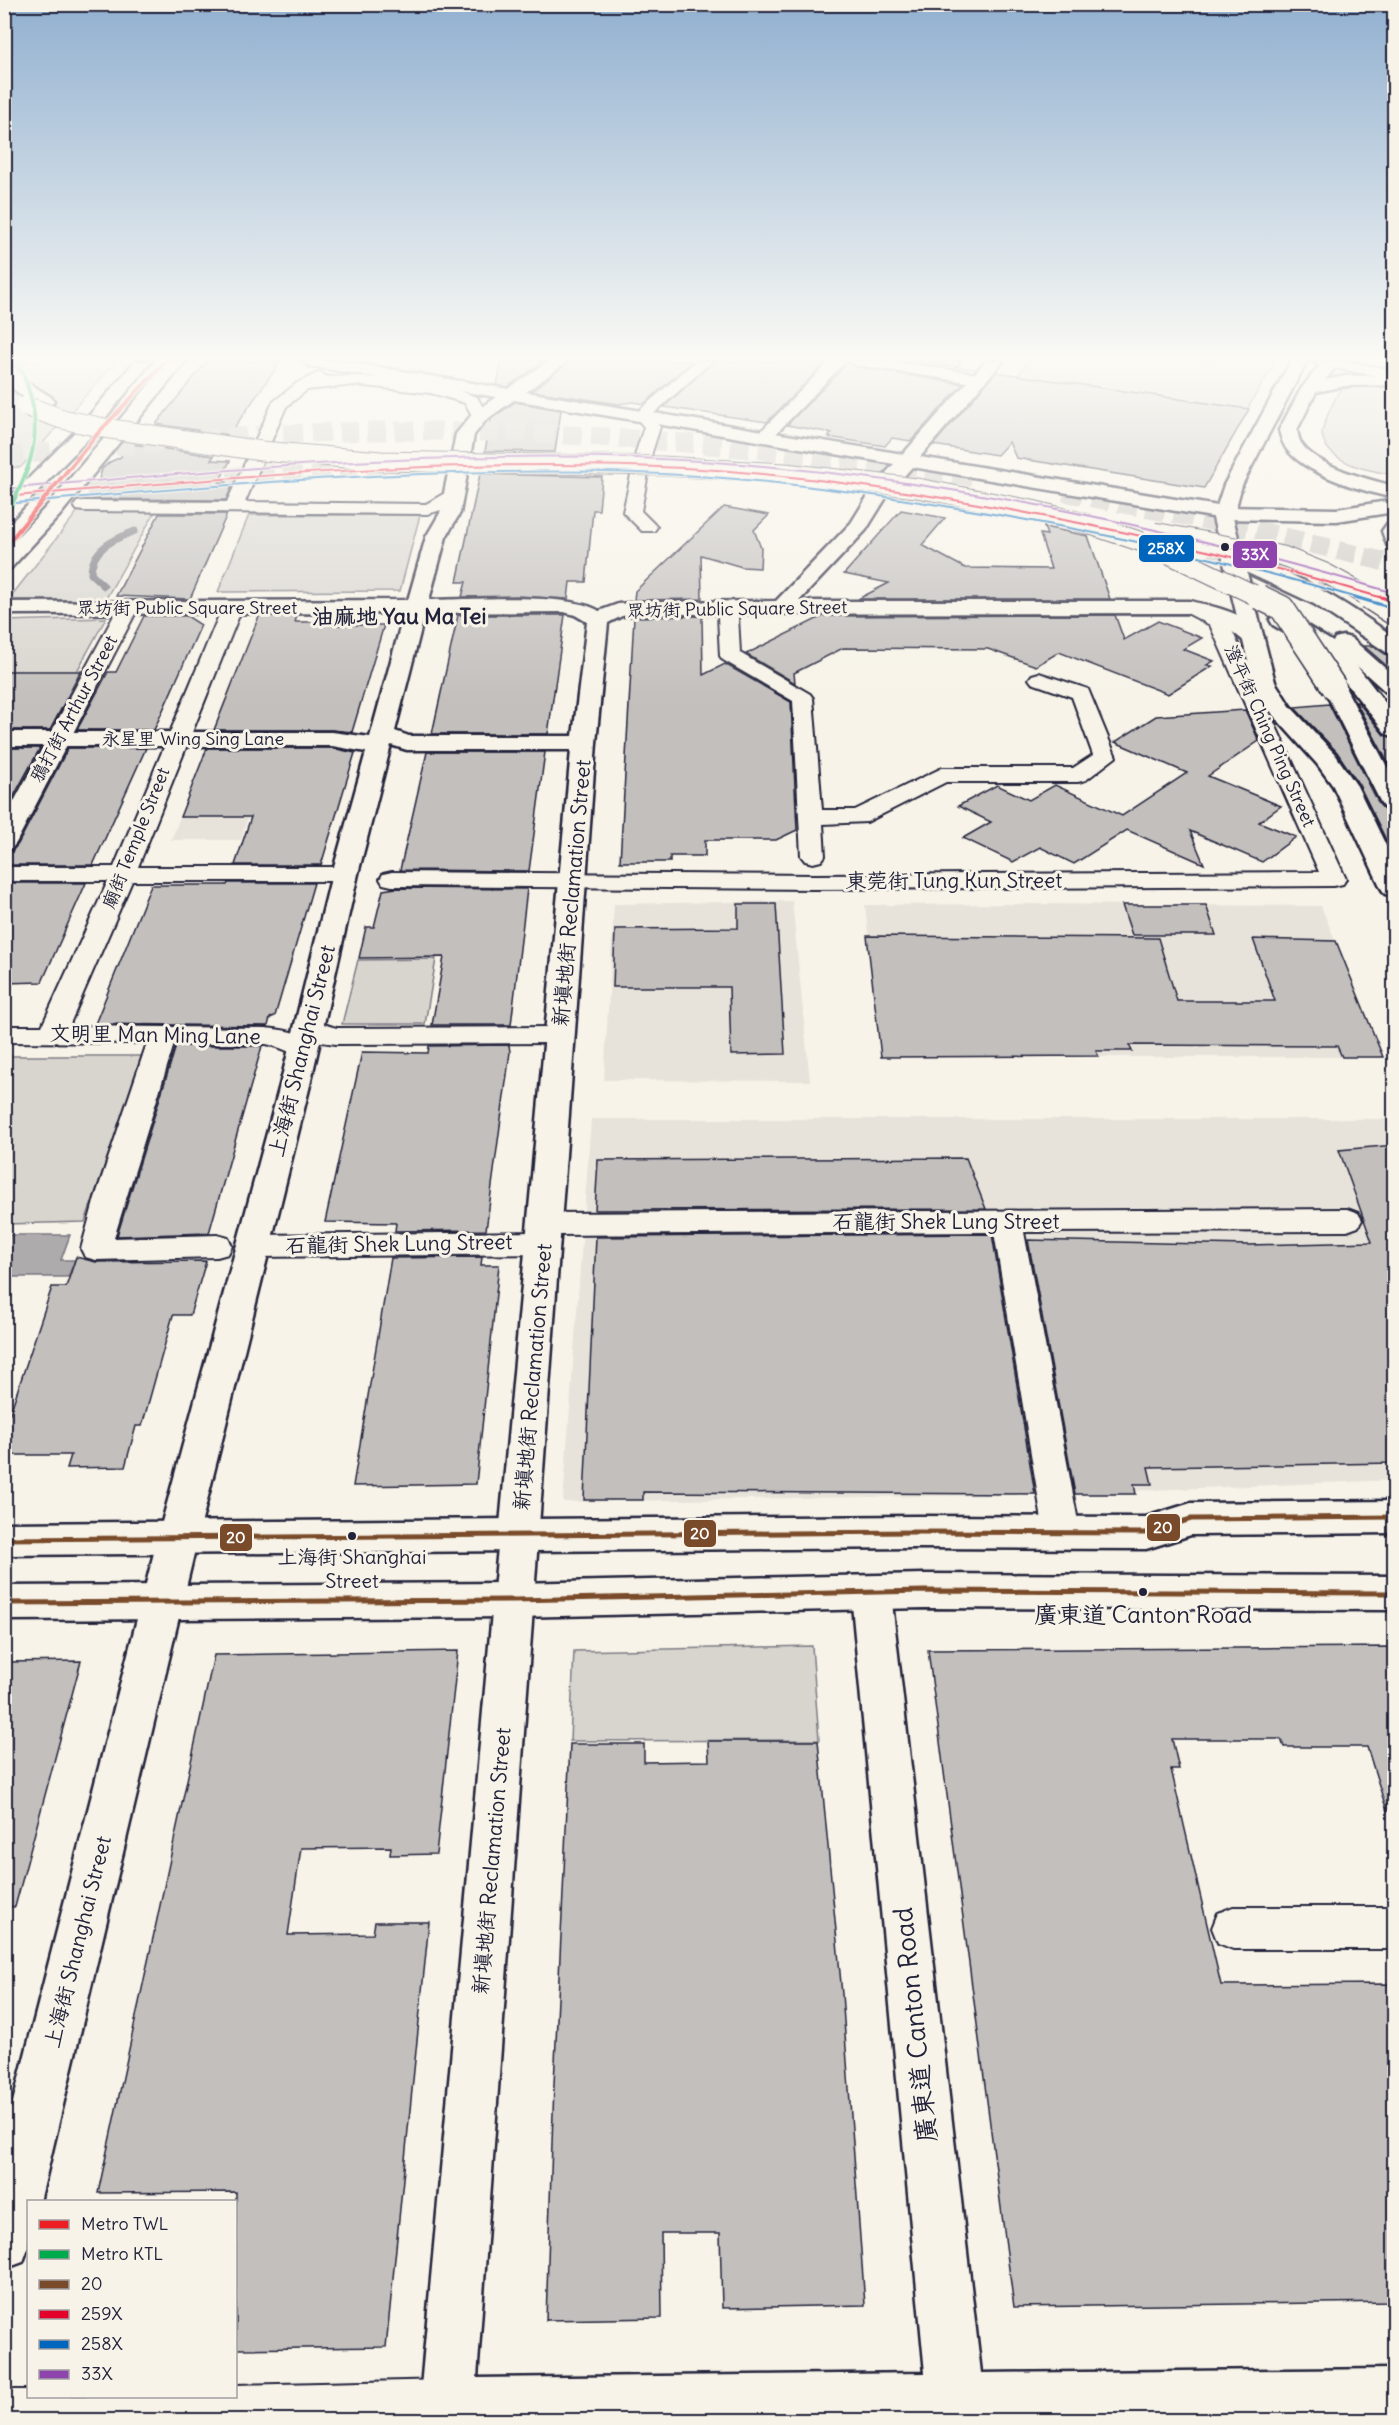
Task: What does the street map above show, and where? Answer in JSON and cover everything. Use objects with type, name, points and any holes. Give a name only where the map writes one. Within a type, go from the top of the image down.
[{"type":"main road","points":[[4,515],[43,474]]},
{"type":"main road","points":[[4,564],[84,474]]},
{"type":"main road","name":"上海街 Shanghai Street","points":[[4,2243],[178,1538],[255,1246],[345,874],[436,537],[450,513],[456,474]]},
{"type":"main road","points":[[807,474],[928,490],[1032,510],[1115,532],[1179,557],[1282,608],[1343,643],[1395,687]]},
{"type":"main road","points":[[854,474],[1031,502],[1205,550],[1280,578],[1324,600],[1395,646]]},
{"type":"main road","points":[[783,607],[859,526],[881,490],[895,474]]},
{"type":"main road","points":[[992,474],[1224,513],[1337,515],[1395,506]]},
{"type":"main road","points":[[1239,474],[1224,513],[1226,531],[1255,642],[1257,663],[1264,682],[1281,710],[1326,759],[1345,786],[1395,888]]},
{"type":"main road","points":[[1344,474],[1395,492]]},
{"type":"main road","points":[[1122,526],[1269,554],[1299,562],[1336,579],[1395,613]]},
{"type":"main road","points":[[1395,528],[1392,531],[1395,541]]},
{"type":"main road","points":[[1242,596],[1333,651],[1395,729]]},
{"type":"main road","name":"眾坊街 Public Square Street","points":[[4,608],[232,609],[564,606],[580,608],[591,613],[598,621],[607,614],[621,609],[1190,607],[1219,614],[1240,624],[1255,642]]},
{"type":"main road","points":[[1282,608],[1334,687],[1395,803]]},
{"type":"main road","name":"新填地街 Reclamation Street","points":[[447,2413],[584,743],[598,621]]},
{"type":"main road","points":[[1238,666],[1255,642]]},
{"type":"main road","name":"永星里 Wing Sing Lane","points":[[4,739],[332,739],[364,743],[584,743]]},
{"type":"main road","points":[[4,1539],[1146,1533],[1191,1519],[1395,1517]]},
{"type":"main road","points":[[4,1603],[515,1600],[871,1594],[924,1591],[1395,1593]]},
{"type":"main road","name":"廣東道 Canton Road","points":[[871,1594],[957,2411]]},
{"type":"main road","points":[[447,2413],[957,2411],[1395,2397]]},
{"type":"street","points":[[239,508],[235,504],[248,474]]},
{"type":"street","points":[[640,474],[632,512],[648,527]]},
{"type":"street","points":[[83,506],[427,509],[437,506],[451,496]]},
{"type":"street","name":"澄平街 Ching Ping Street","points":[[1190,607],[1215,619],[1334,879]]},
{"type":"street","name":"鴉打街 Arthur Street","points":[[4,843],[128,608]]},
{"type":"street","name":"廟街 Temple Street","points":[[52,1034],[123,874],[232,609]]},
{"type":"street","points":[[728,616],[730,656],[803,698],[813,856]]},
{"type":"street","points":[[811,817],[859,817],[942,775],[1078,775],[1105,757],[1081,693],[1039,678]]},
{"type":"street","points":[[4,874],[345,874]]},
{"type":"street","name":"東莞街 Tung Kun Street","points":[[392,879],[825,882],[1334,879]]},
{"type":"street","name":"文明里 Man Ming Lane","points":[[4,1034],[266,1036],[285,1039],[319,1034],[337,1036],[561,1035]]},
{"type":"street","points":[[163,1036],[110,1198],[96,1249],[217,1246]]},
{"type":"street","name":"石龍街 Shek Lung Street","points":[[255,1246],[544,1234],[1007,1222],[1347,1220]]},
{"type":"street","points":[[1007,1222],[1062,1532]]},
{"type":"street","points":[[1233,1928],[1395,1928]]},
{"type":"street","points":[[4,2416],[447,2413]]},
{"type":"shaded area","points":[[78,511],[155,512],[105,600],[8,600]]},
{"type":"shaded area","points":[[249,515],[420,515],[400,591],[218,592]]},
{"type":"shaded area","points":[[106,618],[77,671],[5,671],[4,621]]},
{"type":"shaded area","points":[[180,817],[248,817],[241,840],[171,840]]},
{"type":"shaded area","points":[[792,901],[810,1081],[604,1080],[614,904]]},
{"type":"shaded area","points":[[865,905],[1321,906],[1383,1057],[881,1057]]},
{"type":"shaded area","points":[[436,959],[425,1024],[342,1024],[358,960]]},
{"type":"shaded area","points":[[4,1056],[143,1056],[85,1222],[5,1224]]},
{"type":"shaded area","points":[[591,1119],[1394,1119],[1394,1480],[1054,1494],[563,1502]]},
{"type":"shaded area","points":[[5,1235],[70,1235],[61,1260],[75,1260],[68,1277],[5,1277]]},
{"type":"shaded area","points":[[812,1646],[819,1740],[570,1741],[574,1651]]},
{"type":"building","points":[[100,474],[223,474],[219,482],[234,482],[226,500],[93,499]]},
{"type":"building","points":[[480,474],[602,477],[599,510],[593,510],[586,582],[570,582],[568,599],[517,596],[462,597],[466,582],[457,582]]},
{"type":"building","points":[[1117,474],[1212,474],[1204,488]]},
{"type":"building","points":[[724,507],[769,515],[754,530],[761,548],[760,568],[742,567],[701,555],[702,599],[634,600],[635,591]]},
{"type":"building","points":[[901,510],[945,518],[922,545],[965,568],[1051,569],[1040,534],[1047,535],[1044,527],[1088,536],[1110,599],[858,599],[889,583],[844,574]]},
{"type":"building","points":[[159,514],[227,514],[190,599],[116,596]]},
{"type":"building","points":[[458,615],[565,615],[548,734],[432,734]]},
{"type":"building","points":[[1115,615],[1124,640],[1158,621],[1202,638],[1183,649],[1214,661],[1207,665],[1212,666],[1168,694],[1059,652],[1036,666],[988,649],[843,648],[794,673],[795,683],[746,654],[823,616]]},
{"type":"building","points":[[144,616],[187,616],[201,625],[154,730],[77,730],[108,672],[116,672]]},
{"type":"building","points":[[259,616],[297,616],[295,622],[325,622],[324,625],[384,625],[352,732],[214,730]]},
{"type":"building","points":[[702,616],[703,675],[725,664],[791,702],[797,830],[776,840],[705,840],[705,856],[670,856],[670,862],[620,862],[634,617]]},
{"type":"building","points":[[1364,646],[1373,646],[1385,654],[1395,655],[1395,673]]},
{"type":"building","points":[[4,671],[81,671],[50,730],[4,730]]},
{"type":"building","points":[[1356,702],[1384,735],[1395,738],[1395,776]]},
{"type":"building","points":[[1329,704],[1379,804],[1385,810],[1395,812],[1395,858],[1359,785],[1337,752],[1294,707]]},
{"type":"building","points":[[1245,710],[1259,741],[1208,776],[1281,806],[1259,822],[1296,837],[1262,862],[1190,831],[1204,864],[1127,830],[1074,864],[1040,847],[1013,862],[963,838],[991,822],[958,806],[997,785],[1029,800],[1055,785],[1122,816],[1187,773],[1115,742],[1156,716]]},
{"type":"building","points":[[4,748],[40,748],[4,814]]},
{"type":"building","points":[[68,748],[146,748],[93,865],[4,865],[4,852],[13,850],[18,844]]},
{"type":"building","points":[[207,748],[332,748],[355,753],[321,865],[235,865],[251,817],[180,817]]},
{"type":"building","points":[[427,752],[545,752],[529,871],[400,870]]},
{"type":"building","points":[[4,883],[86,883],[42,982],[4,983]]},
{"type":"building","points":[[228,883],[314,883],[275,1016],[270,1018],[268,1026],[95,1024],[151,885],[227,885]]},
{"type":"building","points":[[396,888],[527,889],[511,1025],[432,1025],[444,957],[359,958],[366,927],[374,927],[383,890]]},
{"type":"building","points":[[738,904],[776,904],[785,1054],[731,1055],[729,987],[613,987],[615,929],[738,928]]},
{"type":"building","points":[[1122,905],[1206,905],[1216,935],[1132,935]]},
{"type":"building","points":[[867,936],[1158,938],[1177,1001],[1275,1001],[1253,939],[1336,941],[1383,1057],[1342,1057],[1337,1046],[1129,1045],[1132,1051],[1096,1051],[1098,1056],[881,1057]]},
{"type":"building","points":[[509,1045],[510,1052],[486,1230],[395,1231],[396,1223],[325,1222],[362,1052],[428,1053],[429,1046]]},
{"type":"building","points":[[176,1046],[262,1046],[209,1233],[117,1236]]},
{"type":"building","points":[[1395,1145],[1395,1463],[1148,1467],[1152,1484],[1134,1484],[1136,1494],[1075,1494],[1028,1240],[1248,1245],[1372,1242],[1339,1150]]},
{"type":"building","points":[[966,1158],[986,1209],[595,1210],[598,1160]]},
{"type":"building","points":[[992,1234],[1035,1494],[643,1492],[643,1500],[584,1500],[596,1237]]},
{"type":"building","points":[[76,1257],[96,1262],[206,1261],[190,1315],[173,1315],[142,1426],[136,1426],[125,1467],[67,1468],[71,1455],[4,1455],[4,1413],[10,1413],[52,1287],[66,1287]]},
{"type":"building","points":[[482,1257],[481,1265],[499,1265],[476,1484],[353,1486],[391,1258]]},
{"type":"building","points":[[1395,1647],[1395,1810],[1387,1811],[1367,1747],[1284,1747],[1281,1739],[1172,1739],[1179,1769],[1171,1769],[1221,1985],[1395,1984],[1395,2302],[1014,2307],[928,1650]]},
{"type":"building","points":[[458,1651],[436,1854],[390,1855],[391,1847],[301,1848],[288,1935],[373,1934],[375,1922],[429,1922],[386,2347],[237,2349],[236,2192],[98,2193],[214,1655]]},
{"type":"building","points":[[81,1661],[15,1907],[4,1906],[4,1662]]},
{"type":"building","points":[[708,1741],[818,1741],[842,1994],[865,2305],[722,2308],[720,2233],[661,2233],[662,2318],[546,2320],[554,2084],[570,1744],[644,1744],[644,1762],[709,1761]]},
{"type":"waterway","points":[[104,586],[91,574],[95,558],[105,546],[135,531]]},
{"type":"tunnel","points":[[4,497],[259,474]]},
{"type":"tunnel","points":[[951,474],[980,478]]},
{"type":"tunnel","points":[[1064,492],[1256,530],[1394,564]]},
{"type":"tunnel","points":[[1210,550],[1340,584]]},
{"type":"metro line","name":"KTL","points":[[4,520],[26,474]]},
{"type":"metro line","name":"TWL","points":[[4,548],[64,474]]},
{"type":"transit line","name":"33X","points":[[4,489],[173,474]]},
{"type":"transit line","name":"259X","points":[[4,497],[279,474]]},
{"type":"transit line","name":"258X","points":[[5,504],[242,484],[422,474]]},
{"type":"transit line","name":"258X","points":[[666,474],[735,479],[879,496],[1069,528],[1254,570],[1392,608]]},
{"type":"transit line","name":"259X","points":[[762,474],[880,488],[1071,521],[1256,562],[1394,601]]},
{"type":"transit line","name":"33X","points":[[825,474],[976,496],[1071,513],[1257,555],[1394,593]]},
{"type":"transit line","name":"20","points":[[4,1539],[917,1532],[1146,1533],[1191,1519],[1394,1517]]},
{"type":"transit line","name":"20","points":[[4,1603],[515,1600],[924,1591],[1394,1593]]},
{"type":"place","name":"上海街 Shanghai Street","points":[[352,1536]]},
{"type":"place","name":"廣東道 Canton Road","points":[[1143,1592]]},
{"type":"district","name":"油麻地 Yau Ma Tei","points":[[399,616]]}]
